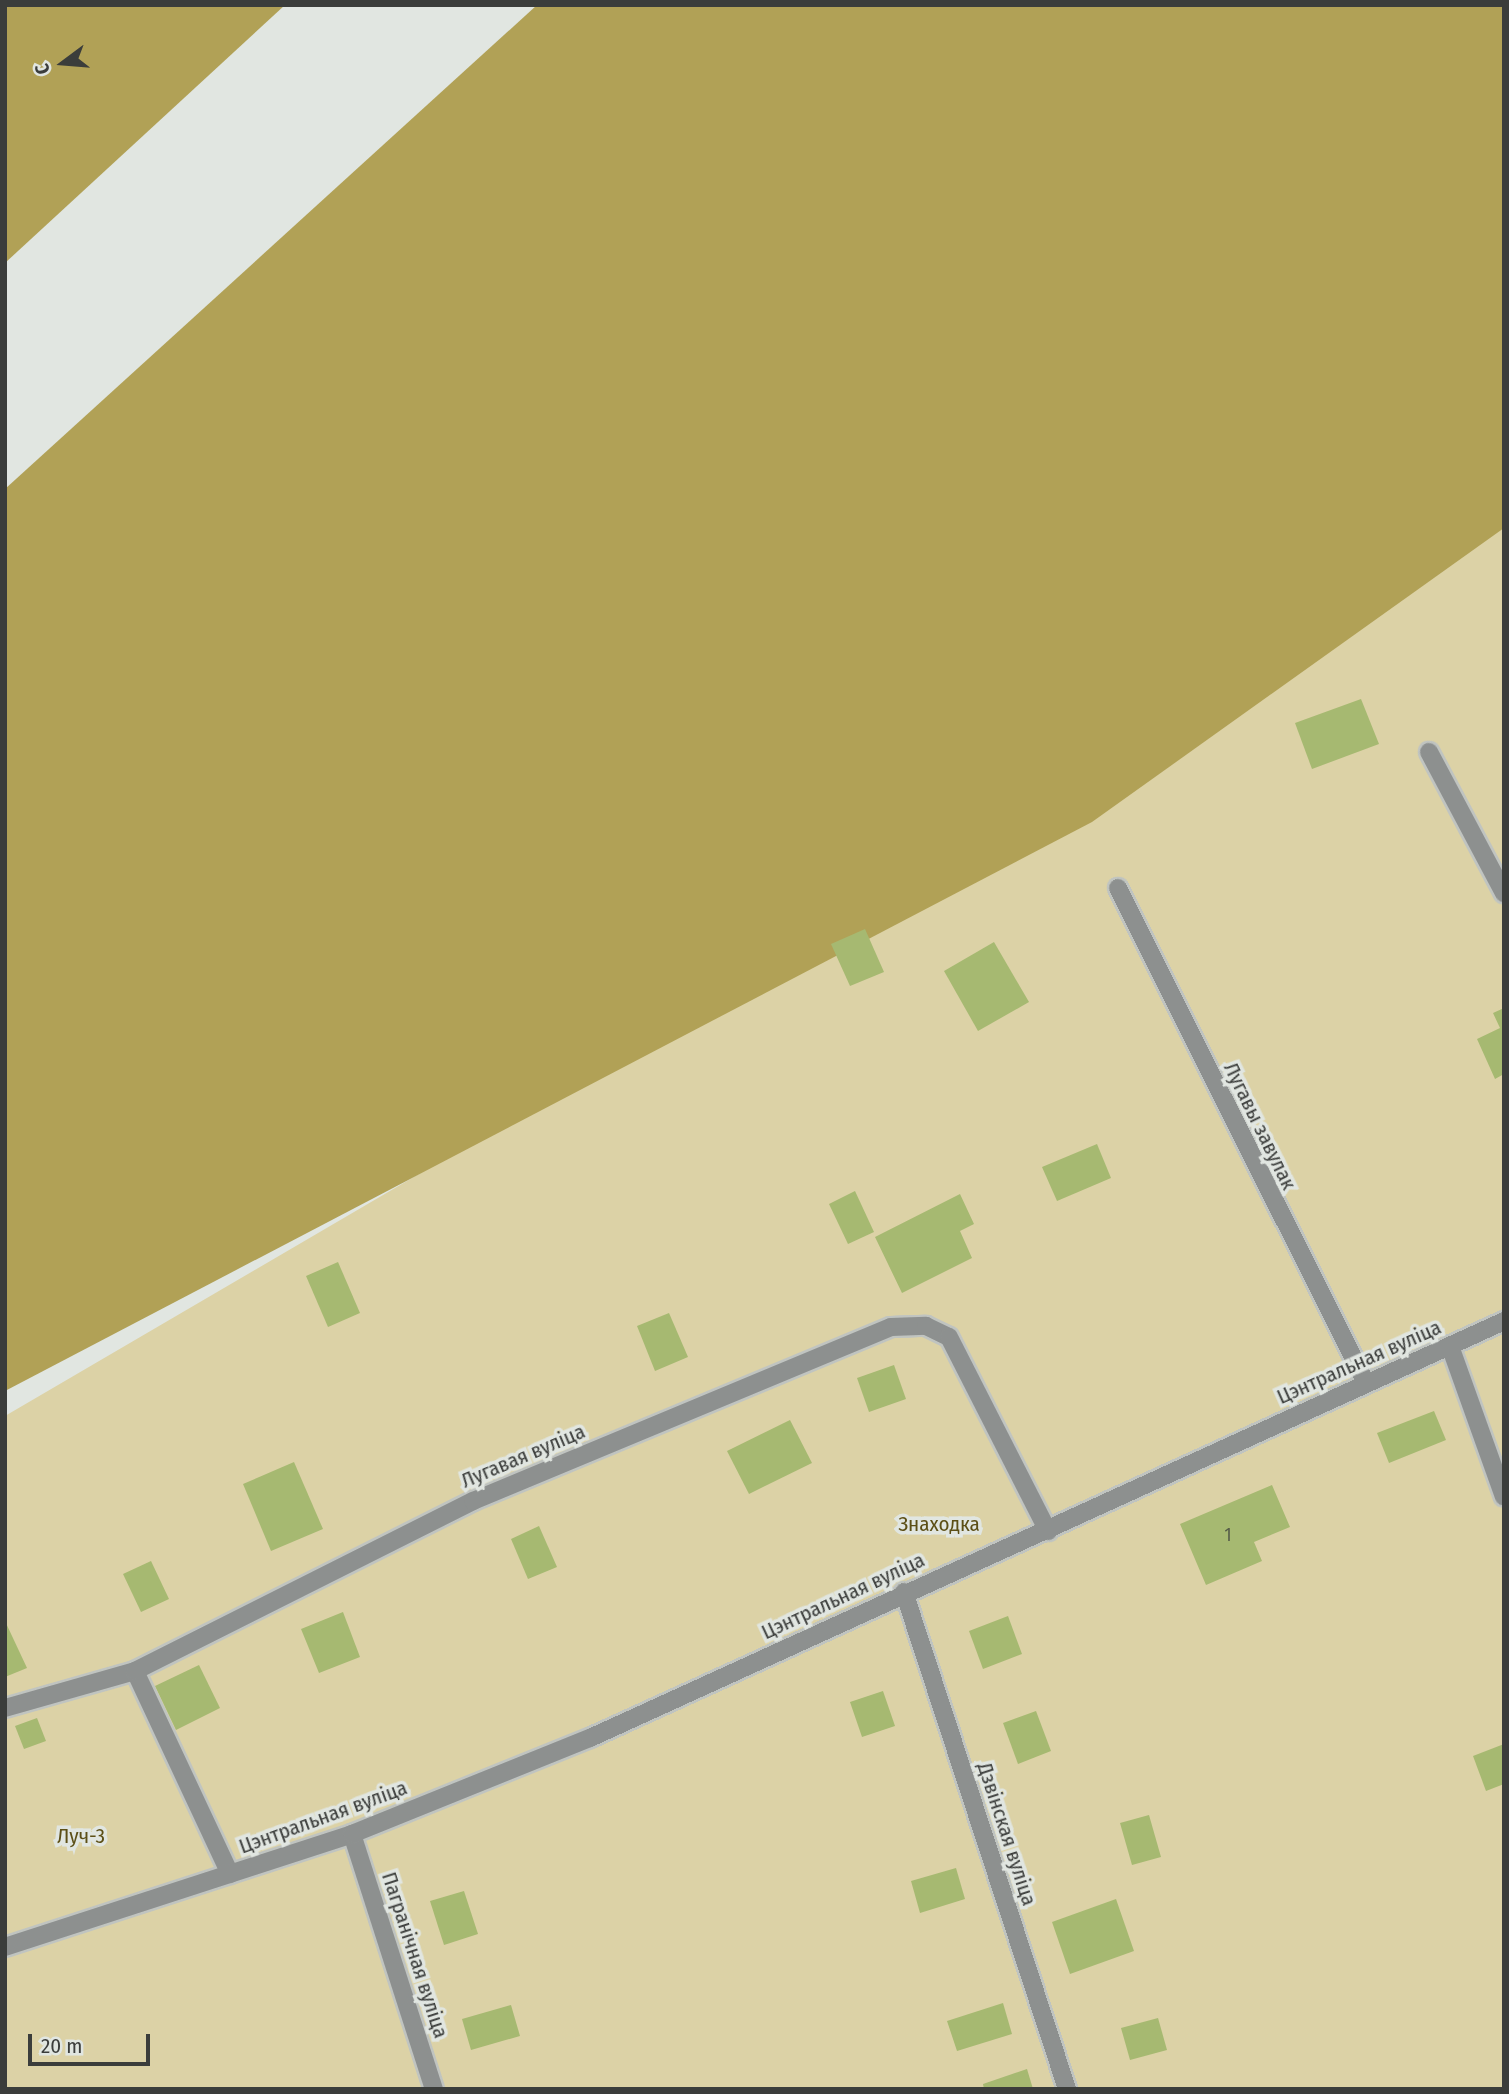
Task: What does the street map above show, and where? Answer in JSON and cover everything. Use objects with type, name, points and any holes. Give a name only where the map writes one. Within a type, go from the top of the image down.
[{"type":"street","points":[[1429,752],[1504,893]]},
{"type":"street","name":"Лугавы завулак","points":[[1118,888],[1366,1383]]},
{"type":"street","name":"Цэнтральная вуліца","points":[[5,1947],[352,1834],[590,1738],[904,1592],[1048,1531],[1504,1321]]},
{"type":"street","name":"Лугавая вуліца","points":[[5,1708],[135,1671],[473,1501],[891,1327],[926,1326],[949,1337],[1048,1531]]},
{"type":"street","points":[[1450,1346],[1504,1497]]},
{"type":"street","name":"Дзвінская вуліца","points":[[904,1592],[1067,2089]]},
{"type":"street","points":[[135,1671],[230,1874]]},
{"type":"street","name":"Пагранічная вуліца","points":[[352,1834],[434,2089]]},
{"type":"green space","name":"Знаходка","points":[[1504,524],[1504,2089],[5,2089],[5,1416],[869,911]]},
{"type":"shaded area","points":[[5,5],[285,5],[5,263]]},
{"type":"shaded area","points":[[537,5],[1504,5],[1504,528],[1092,822],[5,1391],[5,489]]},
{"type":"building","points":[[1361,699],[1379,744],[1312,769],[1295,723]]},
{"type":"building","points":[[865,929],[884,972],[850,986],[831,944]]},
{"type":"building","points":[[994,942],[1029,1002],[978,1031],[944,971]]},
{"type":"building","points":[[1504,1008],[1504,1074],[1495,1079],[1477,1039],[1500,1028],[1493,1013]]},
{"type":"building","points":[[1097,1144],[1111,1178],[1057,1201],[1042,1167]]},
{"type":"building","points":[[855,1191],[874,1232],[848,1244],[829,1204]]},
{"type":"building","points":[[960,1194],[974,1224],[960,1231],[972,1258],[902,1293],[875,1237]]},
{"type":"building","points":[[338,1262],[360,1313],[328,1327],[306,1276]]},
{"type":"building","points":[[669,1313],[688,1357],[655,1371],[637,1326]]},
{"type":"building","points":[[894,1365],[906,1399],[869,1412],[857,1378]]},
{"type":"building","points":[[1434,1411],[1446,1440],[1389,1463],[1377,1433]]},
{"type":"building","points":[[790,1420],[812,1463],[749,1494],[727,1451]]},
{"type":"building","points":[[294,1462],[323,1529],[271,1551],[243,1484]]},
{"type":"building","points":[[1272,1485],[1290,1527],[1254,1542],[1262,1561],[1206,1585],[1180,1524]]},
{"type":"building","points":[[539,1526],[557,1567],[528,1579],[511,1539]]},
{"type":"building","points":[[151,1561],[169,1599],[141,1612],[123,1574]]},
{"type":"building","points":[[343,1612],[360,1657],[319,1673],[301,1629]]},
{"type":"building","points":[[1008,1616],[1022,1654],[983,1669],[969,1631]]},
{"type":"building","points":[[5,1621],[27,1668],[5,1677]]},
{"type":"building","points":[[199,1665],[220,1708],[176,1730],[155,1686]]},
{"type":"building","points":[[883,1691],[895,1726],[862,1737],[850,1702]]},
{"type":"building","points":[[1036,1711],[1051,1751],[1018,1764],[1003,1723]]},
{"type":"building","points":[[37,1718],[46,1741],[24,1749],[15,1726]]},
{"type":"building","points":[[1504,1744],[1504,1784],[1486,1791],[1473,1756]]},
{"type":"building","points":[[1149,1815],[1161,1857],[1132,1865],[1120,1823]]},
{"type":"building","points":[[956,1868],[965,1899],[920,1913],[911,1881]]},
{"type":"building","points":[[464,1891],[478,1934],[444,1945],[430,1901]]},
{"type":"building","points":[[1116,1899],[1134,1951],[1070,1974],[1052,1922]]},
{"type":"building","points":[[1003,2003],[1012,2034],[957,2051],[947,2021]]},
{"type":"building","points":[[511,2005],[520,2036],[471,2050],[462,2019]]},
{"type":"building","points":[[1158,2018],[1167,2050],[1130,2060],[1121,2028]]},
{"type":"building","points":[[1027,2069],[1033,2089],[984,2089],[983,2084]]},
{"type":"park label","name":"Луч-3","points":[[81,1836]]}]
